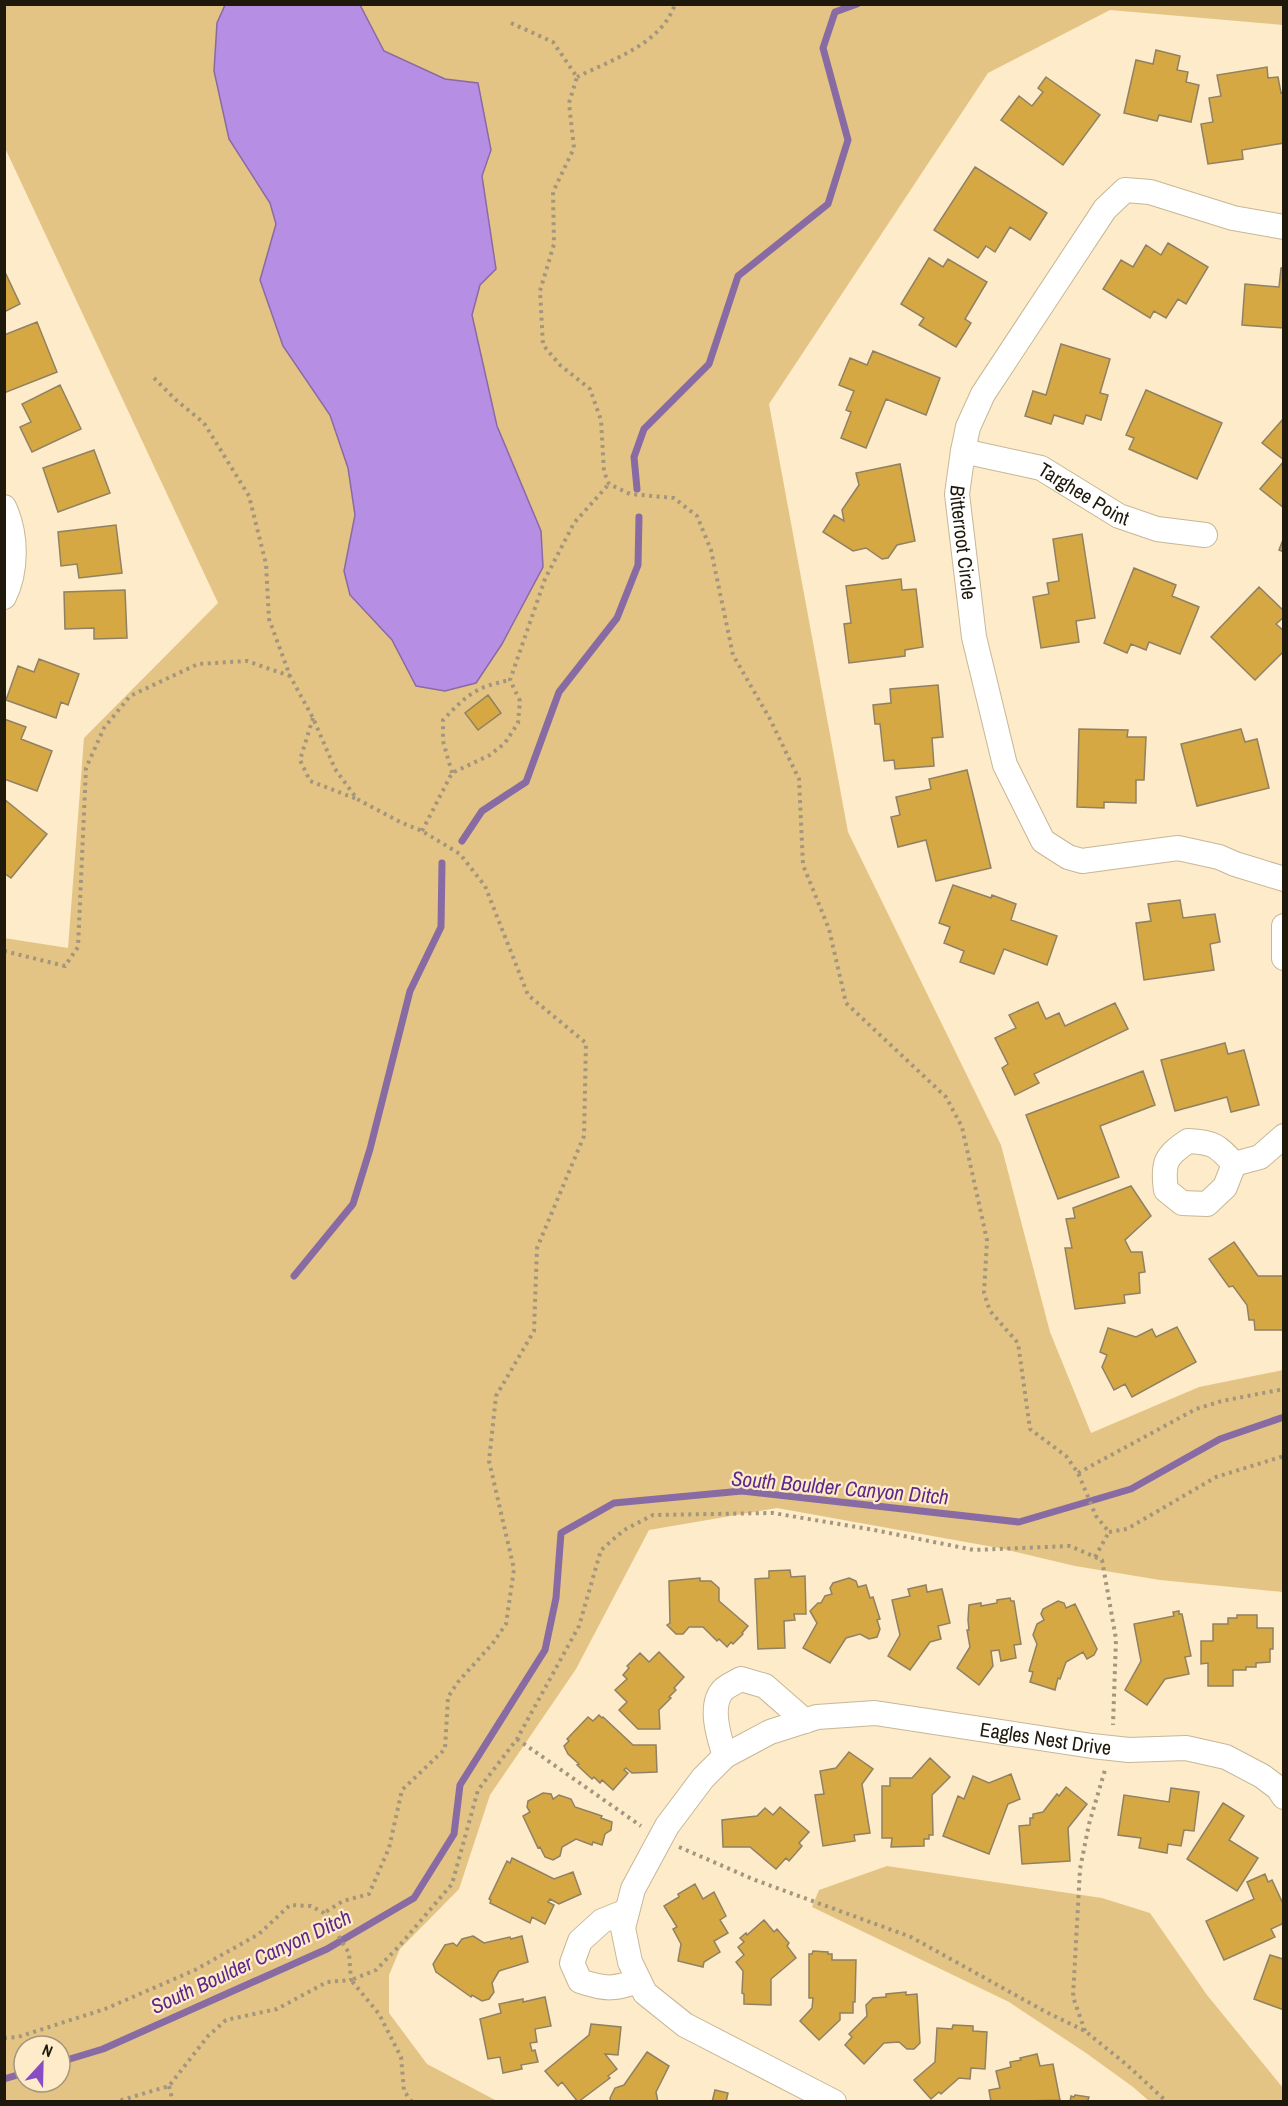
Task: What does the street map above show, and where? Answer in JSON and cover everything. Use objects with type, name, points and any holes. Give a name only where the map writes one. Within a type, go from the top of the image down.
[{"type":"street","name":"Bitterroot Circle","points":[[1284,227],[1233,218],[1150,192],[1125,190],[1105,209],[983,394],[968,427],[957,494],[974,637],[1005,765],[1043,841],[1068,857],[1082,861],[1178,848],[1219,857],[1284,879]]},
{"type":"street","name":"Targhee Point","points":[[963,451],[1041,468],[1128,520],[1157,529],[1205,535]]},
{"type":"street","points":[[4,507],[8,515],[14,551],[9,586],[4,597]]},
{"type":"street","points":[[1284,926],[1284,958]]},
{"type":"street","points":[[1234,1164],[1260,1157],[1284,1136]]},
{"type":"street","points":[[725,1756],[717,1719],[717,1704],[723,1690],[741,1679],[765,1686],[805,1721]]},
{"type":"street","name":"Eagles Nest Drive","points":[[834,2102],[685,2025],[645,1993],[630,1962],[623,1928],[633,1889],[667,1826],[703,1778],[725,1756],[770,1732],[817,1717],[875,1713],[1129,1750],[1186,1749],[1226,1757],[1262,1776],[1282,1790]]},
{"type":"street","points":[[627,1911],[602,1921],[580,1941],[572,1963],[580,1981],[602,1989],[618,1988],[639,1981]]},
{"type":"path","points":[[675,4],[672,15],[643,45],[577,77],[569,103],[574,148],[553,192],[554,244],[540,291],[543,345],[560,365],[590,389],[600,420],[604,472],[609,484],[630,494],[674,498],[697,516],[711,550],[733,655],[770,719],[800,779],[802,865],[829,929],[846,1003],[946,1097],[962,1127],[987,1240],[984,1293],[990,1311],[1018,1343],[1030,1429],[1066,1456],[1078,1473],[1096,1516],[1109,1532]]},
{"type":"path","points":[[511,23],[553,42],[577,77]]},
{"type":"path","points":[[154,378],[204,423],[249,496],[266,564],[269,619],[290,676],[313,718],[335,769],[357,799]]},
{"type":"path","points":[[422,831],[452,773],[490,755],[505,743],[518,723],[520,701],[510,680],[545,579],[574,523],[609,484]]},
{"type":"path","points":[[4,951],[65,966],[78,947],[86,768],[104,728],[130,696],[198,664],[247,661],[290,676]]},
{"type":"path","points":[[452,773],[442,741],[443,720],[466,696],[492,684],[510,680]]},
{"type":"path","points":[[313,718],[300,760],[310,781],[357,799],[422,831],[460,854],[485,886],[528,995],[585,1043],[584,1136],[537,1248],[534,1331],[496,1396],[489,1461],[514,1569],[506,1624],[448,1697],[445,1749],[402,1790],[389,1848],[369,1894],[343,1901],[324,1914]]},
{"type":"path","points":[[1078,1473],[1196,1408],[1284,1389]]},
{"type":"path","points":[[1109,1532],[1127,1529],[1216,1477],[1284,1455]]},
{"type":"path","points":[[115,2102],[169,2086],[208,2036],[226,2020],[277,2009],[327,1982],[351,1980],[376,1970],[400,1945],[452,1884],[478,1790],[517,1739],[579,1626],[602,1550],[624,1530],[653,1515],[773,1513],[974,1550],[1070,1546],[1102,1560],[1116,1639],[1112,1748],[1089,1824],[1080,1869],[1073,1997],[1084,2031]]},
{"type":"path","points":[[1095,1557],[1109,1532]]},
{"type":"path","points":[[517,1739],[660,1839],[754,1880],[911,1937],[1084,2031],[1167,2102]]},
{"type":"path","points":[[4,2038],[18,2037],[105,2009],[195,1970],[259,1934],[290,1905],[311,1906],[324,1914],[349,1953],[351,1980],[379,2014],[401,2057],[404,2091],[412,2102]]},
{"type":"path","points":[[169,2086],[173,2102]]},
{"type":"shaded area","points":[[5,5],[1283,5],[1283,25],[1110,10],[988,73],[769,404],[848,832],[1001,1145],[1050,1332],[1091,1433],[1199,1387],[1283,1370],[1283,1592],[1160,1580],[1075,1566],[999,1548],[777,1508],[649,1530],[576,1669],[490,1795],[459,1889],[400,1949],[389,1975],[389,2013],[427,2064],[497,2101],[5,2101],[4,938],[68,948],[84,738],[218,603],[5,148]]},
{"type":"shaded area","points":[[225,5],[360,5],[384,51],[445,79],[478,83],[491,150],[482,176],[496,269],[480,285],[472,315],[497,426],[541,531],[543,567],[502,644],[476,683],[445,691],[416,686],[392,640],[350,595],[344,571],[355,515],[348,468],[330,415],[283,346],[260,280],[276,224],[270,203],[229,139],[214,71],[217,23]]},
{"type":"shaded area","points":[[887,1866],[1102,1898],[1150,1913],[1207,1995],[1283,2088],[1283,2101],[1149,2101],[1086,2053],[1009,2002],[812,1907],[819,1890]]},
{"type":"building","points":[[1156,50],[1180,56],[1177,70],[1188,72],[1186,82],[1199,85],[1191,122],[1159,115],[1157,121],[1124,113],[1136,60],[1153,64]]},
{"type":"building","points":[[1267,67],[1268,78],[1278,77],[1281,93],[1284,92],[1284,143],[1242,150],[1243,159],[1208,164],[1201,124],[1213,122],[1209,98],[1221,96],[1217,75]]},
{"type":"building","points":[[1046,77],[1100,115],[1063,165],[1001,120],[1019,96],[1032,106],[1043,92],[1038,88]]},
{"type":"building","points":[[975,167],[1047,213],[1030,240],[1010,227],[995,252],[986,246],[978,258],[934,230]]},
{"type":"building","points":[[1168,243],[1208,267],[1186,304],[1178,299],[1166,318],[1154,311],[1150,318],[1103,289],[1121,260],[1133,267],[1146,245],[1161,255]]},
{"type":"building","points":[[929,258],[943,267],[948,259],[987,282],[965,319],[971,323],[956,347],[919,325],[924,318],[901,304]]},
{"type":"building","points":[[1281,268],[1284,268],[1284,328],[1242,325],[1245,284],[1279,287]]},
{"type":"building","points":[[4,270],[20,304],[4,312]]},
{"type":"building","points":[[37,322],[57,372],[4,393],[4,335]]},
{"type":"building","points":[[1061,344],[1110,359],[1100,393],[1108,395],[1101,420],[1086,415],[1083,424],[1054,415],[1051,424],[1025,416],[1033,391],[1046,395]]},
{"type":"building","points":[[873,351],[940,378],[926,415],[886,399],[866,448],[841,438],[851,412],[846,410],[854,391],[839,385],[850,358],[867,365]]},
{"type":"building","points":[[60,385],[81,429],[32,452],[20,427],[31,422],[22,404]]},
{"type":"building","points":[[1146,390],[1222,423],[1197,479],[1129,449],[1134,438],[1126,435]]},
{"type":"building","points":[[1284,418],[1284,460],[1262,443]]},
{"type":"building","points":[[94,450],[110,493],[58,512],[43,468]]},
{"type":"building","points":[[1284,461],[1284,508],[1260,489]]},
{"type":"building","points":[[900,464],[915,541],[897,545],[888,558],[882,559],[866,548],[853,551],[823,532],[834,515],[844,521],[842,510],[859,485],[856,473]]},
{"type":"building","points":[[116,525],[122,573],[79,578],[77,564],[61,566],[58,532]]},
{"type":"building","points":[[1082,534],[1095,618],[1076,621],[1079,642],[1041,648],[1033,597],[1049,594],[1047,583],[1059,581],[1053,539]]},
{"type":"building","points":[[1284,537],[1284,552],[1279,550]]},
{"type":"building","points":[[1134,568],[1176,585],[1172,596],[1199,607],[1180,654],[1149,642],[1146,650],[1131,644],[1127,653],[1104,643]]},
{"type":"building","points":[[901,579],[902,590],[916,589],[923,647],[905,650],[905,656],[849,663],[844,624],[851,623],[846,586]]},
{"type":"building","points":[[1259,587],[1284,611],[1284,617],[1276,624],[1284,631],[1284,651],[1255,680],[1211,637]]},
{"type":"building","points":[[125,590],[127,638],[94,639],[94,628],[65,629],[64,592]]},
{"type":"building","points":[[39,659],[79,674],[68,705],[61,702],[56,718],[6,700],[18,666],[34,672]]},
{"type":"building","points":[[938,685],[943,737],[932,738],[934,766],[895,769],[894,760],[884,761],[880,724],[875,724],[873,705],[891,703],[890,689]]},
{"type":"building","points":[[488,695],[501,713],[478,730],[465,713]]},
{"type":"building","points":[[4,719],[26,727],[21,739],[52,751],[37,791],[4,779]]},
{"type":"building","points":[[1079,729],[1128,730],[1127,737],[1146,737],[1144,780],[1136,780],[1136,803],[1104,802],[1104,808],[1077,807]]},
{"type":"building","points":[[1241,729],[1245,742],[1257,739],[1269,788],[1197,806],[1181,744]]},
{"type":"building","points":[[967,770],[991,868],[936,881],[926,840],[898,847],[891,817],[900,815],[896,797],[931,789],[929,779]]},
{"type":"building","points":[[4,799],[47,834],[11,878],[4,873]]},
{"type":"building","points":[[953,885],[1016,904],[1011,920],[1057,936],[1047,965],[1004,949],[994,974],[960,962],[964,951],[944,943],[950,927],[939,923]]},
{"type":"building","points":[[1180,900],[1183,918],[1215,914],[1220,942],[1210,944],[1214,970],[1144,980],[1136,923],[1151,921],[1148,904]]},
{"type":"building","points":[[1038,1002],[1046,1019],[1059,1013],[1065,1026],[1115,1003],[1128,1029],[1034,1074],[1039,1083],[1015,1095],[1002,1068],[1008,1064],[995,1038],[1016,1028],[1009,1015]]},
{"type":"building","points":[[1225,1043],[1228,1054],[1244,1050],[1259,1105],[1231,1112],[1227,1097],[1175,1111],[1161,1060]]},
{"type":"building","points":[[1143,1071],[1155,1105],[1100,1126],[1119,1177],[1058,1199],[1026,1115]]},
{"type":"building","points":[[1131,1186],[1151,1216],[1125,1240],[1131,1252],[1142,1252],[1145,1272],[1139,1273],[1140,1293],[1124,1295],[1125,1303],[1075,1309],[1065,1248],[1072,1248],[1066,1219],[1075,1218],[1073,1208]]},
{"type":"building","points":[[1234,1242],[1258,1276],[1284,1276],[1284,1330],[1255,1330],[1254,1320],[1249,1320],[1247,1305],[1233,1286],[1229,1287],[1209,1259]]},
{"type":"building","points":[[1177,1327],[1196,1362],[1132,1397],[1125,1384],[1114,1390],[1102,1367],[1107,1355],[1100,1352],[1108,1328],[1136,1337],[1152,1329],[1156,1337]]},
{"type":"building","points":[[790,1570],[791,1577],[805,1576],[806,1614],[794,1614],[795,1620],[784,1621],[785,1648],[758,1649],[755,1579],[769,1578],[769,1571]]},
{"type":"building","points":[[700,1578],[700,1581],[711,1581],[719,1588],[719,1601],[748,1626],[733,1644],[731,1642],[727,1647],[703,1627],[689,1627],[683,1634],[676,1634],[667,1625],[670,1623],[669,1581]]},
{"type":"building","points":[[849,1578],[856,1581],[858,1587],[866,1585],[870,1598],[873,1597],[880,1619],[877,1620],[880,1629],[877,1637],[869,1639],[860,1634],[846,1638],[830,1663],[803,1648],[817,1623],[810,1611],[821,1603],[825,1596],[832,1594],[830,1588],[833,1583]]},
{"type":"building","points":[[926,1585],[927,1592],[942,1589],[950,1623],[938,1626],[941,1639],[930,1642],[910,1670],[888,1656],[900,1635],[892,1600],[910,1596],[908,1589]]},
{"type":"building","points":[[1010,1598],[1014,1601],[1021,1644],[1014,1645],[1016,1658],[1001,1661],[999,1650],[991,1651],[993,1666],[979,1685],[957,1668],[970,1647],[967,1630],[969,1630],[969,1605],[981,1603],[981,1606]]},
{"type":"building","points":[[1058,1601],[1064,1603],[1066,1608],[1075,1604],[1097,1649],[1094,1655],[1087,1659],[1083,1652],[1066,1662],[1055,1690],[1030,1682],[1033,1672],[1029,1671],[1037,1644],[1033,1635],[1037,1624],[1044,1620],[1041,1614],[1043,1609]]},
{"type":"building","points":[[1179,1611],[1179,1614],[1182,1614],[1191,1656],[1185,1657],[1189,1674],[1165,1679],[1147,1705],[1125,1690],[1141,1661],[1134,1624],[1174,1616],[1173,1612]]},
{"type":"building","points":[[1237,1615],[1257,1615],[1257,1628],[1273,1628],[1273,1649],[1270,1649],[1270,1662],[1256,1663],[1256,1667],[1246,1667],[1246,1670],[1233,1670],[1233,1686],[1208,1686],[1208,1663],[1201,1664],[1201,1641],[1213,1641],[1213,1624],[1228,1624],[1228,1618],[1237,1618]]},
{"type":"building","points":[[659,1652],[684,1677],[674,1688],[676,1690],[669,1697],[671,1698],[659,1710],[660,1729],[638,1729],[619,1710],[627,1702],[615,1690],[627,1679],[623,1675],[629,1668],[627,1666],[640,1653],[649,1662]]},
{"type":"building","points":[[599,1715],[633,1745],[656,1745],[657,1772],[632,1773],[626,1768],[624,1770],[628,1773],[613,1790],[602,1780],[600,1783],[594,1777],[592,1779],[577,1765],[579,1764],[568,1754],[564,1746],[569,1741],[567,1739],[588,1717],[593,1721]]},
{"type":"building","points":[[849,1752],[873,1769],[862,1784],[870,1833],[854,1835],[855,1841],[823,1846],[815,1795],[824,1794],[820,1771],[836,1768]]},
{"type":"building","points":[[930,1758],[950,1777],[932,1795],[933,1835],[929,1835],[929,1839],[924,1839],[924,1846],[891,1847],[892,1838],[882,1838],[882,1786],[890,1786],[890,1778],[912,1778]]},
{"type":"building","points":[[1011,1774],[1020,1799],[1008,1804],[989,1854],[943,1836],[958,1796],[964,1799],[973,1776],[989,1783]]},
{"type":"building","points":[[1066,1787],[1087,1804],[1068,1828],[1070,1861],[1022,1864],[1019,1826],[1030,1825],[1030,1818],[1033,1818],[1033,1814],[1043,1812],[1057,1794],[1059,1796]]},
{"type":"building","points":[[1171,1788],[1199,1792],[1194,1831],[1184,1830],[1181,1846],[1168,1844],[1167,1853],[1139,1848],[1141,1838],[1118,1835],[1124,1795],[1169,1802]]},
{"type":"building","points":[[543,1793],[551,1794],[553,1799],[559,1795],[571,1799],[575,1807],[602,1816],[601,1818],[612,1822],[611,1830],[605,1834],[602,1845],[593,1842],[592,1845],[576,1839],[562,1847],[560,1856],[553,1860],[545,1857],[540,1847],[538,1848],[523,1816],[530,1812],[527,1807],[528,1801]]},
{"type":"building","points":[[1223,1803],[1244,1816],[1229,1840],[1258,1858],[1237,1891],[1187,1859]]},
{"type":"building","points":[[780,1807],[809,1832],[799,1843],[802,1846],[789,1861],[786,1858],[776,1869],[750,1847],[723,1847],[722,1820],[757,1816],[765,1808],[773,1815]]},
{"type":"building","points":[[512,1858],[554,1879],[573,1872],[581,1894],[559,1904],[550,1899],[548,1902],[554,1905],[545,1924],[532,1917],[530,1923],[490,1903],[489,1899],[507,1861],[510,1863]]},
{"type":"building","points":[[1265,1874],[1268,1882],[1272,1880],[1284,1906],[1284,1923],[1271,1929],[1275,1937],[1224,1960],[1206,1921],[1254,1899],[1247,1882]]},
{"type":"building","points":[[695,1884],[703,1899],[714,1892],[726,1916],[720,1920],[728,1933],[714,1941],[720,1952],[704,1962],[703,1967],[678,1961],[681,1944],[673,1929],[677,1927],[664,1906]]},
{"type":"building","points":[[764,1920],[774,1932],[777,1929],[789,1943],[787,1946],[796,1958],[771,1979],[771,2005],[744,2004],[743,1971],[736,1962],[744,1955],[738,1947],[744,1942],[740,1938]]},
{"type":"building","points":[[473,1936],[484,1943],[522,1936],[528,1962],[499,1971],[492,1983],[494,1992],[489,1999],[482,2001],[472,1995],[471,1997],[436,1972],[433,1964],[445,1945],[453,1943],[457,1946],[462,1939]]},
{"type":"building","points":[[813,1951],[828,1952],[832,1954],[832,1960],[856,1960],[853,2013],[840,2013],[840,2020],[819,2040],[800,2021],[812,2008],[813,1998],[809,1998],[809,1954]]},
{"type":"building","points":[[1270,1955],[1283,1959],[1284,1957],[1284,2010],[1254,1999]]},
{"type":"building","points":[[906,1992],[906,1995],[917,1994],[920,2043],[914,2049],[907,2049],[899,2042],[884,2043],[864,2064],[845,2045],[852,2037],[849,2034],[867,2016],[866,2005],[873,1998]]},
{"type":"building","points":[[545,1997],[551,2026],[535,2029],[537,2042],[530,2043],[532,2051],[535,2050],[538,2062],[521,2065],[522,2069],[503,2073],[500,2057],[488,2059],[480,2019],[501,2013],[499,2004]]},
{"type":"building","points":[[591,2024],[621,2027],[618,2055],[605,2054],[617,2069],[608,2076],[610,2078],[578,2102],[562,2082],[558,2086],[545,2071],[589,2035]]},
{"type":"building","points":[[953,2025],[973,2026],[973,2031],[987,2032],[985,2069],[971,2068],[970,2079],[959,2078],[941,2094],[939,2092],[931,2099],[914,2080],[935,2062],[937,2028],[952,2029]]},
{"type":"building","points":[[647,2052],[669,2066],[656,2092],[658,2102],[611,2102],[610,2098],[615,2088],[624,2085]]},
{"type":"building","points":[[1037,2054],[1040,2066],[1053,2064],[1060,2100],[991,2102],[989,2090],[1000,2088],[996,2071],[1011,2067],[1010,2062]]},
{"type":"building","points":[[715,2090],[728,2093],[726,2102],[712,2102]]},
{"type":"building","points":[[1071,2096],[1089,2097],[1088,2100],[1091,2102],[1070,2102]]},
{"type":"waterway","points":[[637,489],[634,457],[644,429],[709,364],[738,276],[828,204],[848,140],[823,48],[835,12],[857,4]]},
{"type":"waterway","points":[[462,841],[482,811],[526,782],[559,692],[617,618],[638,565],[639,517]]},
{"type":"waterway","points":[[294,1276],[353,1204],[370,1149],[410,991],[441,927],[442,863]]},
{"type":"waterway","name":"South Boulder Canyon Ditch","points":[[72,2058],[103,2049],[327,1949],[414,1898],[454,1834],[460,1785],[545,1650],[556,1598],[561,1533],[614,1503],[742,1491],[1019,1522],[1131,1489],[1220,1439],[1284,1417]]},
{"type":"waterway","name":"South Boulder Canyon Ditch","points":[[4,2079],[12,2077]]}]
